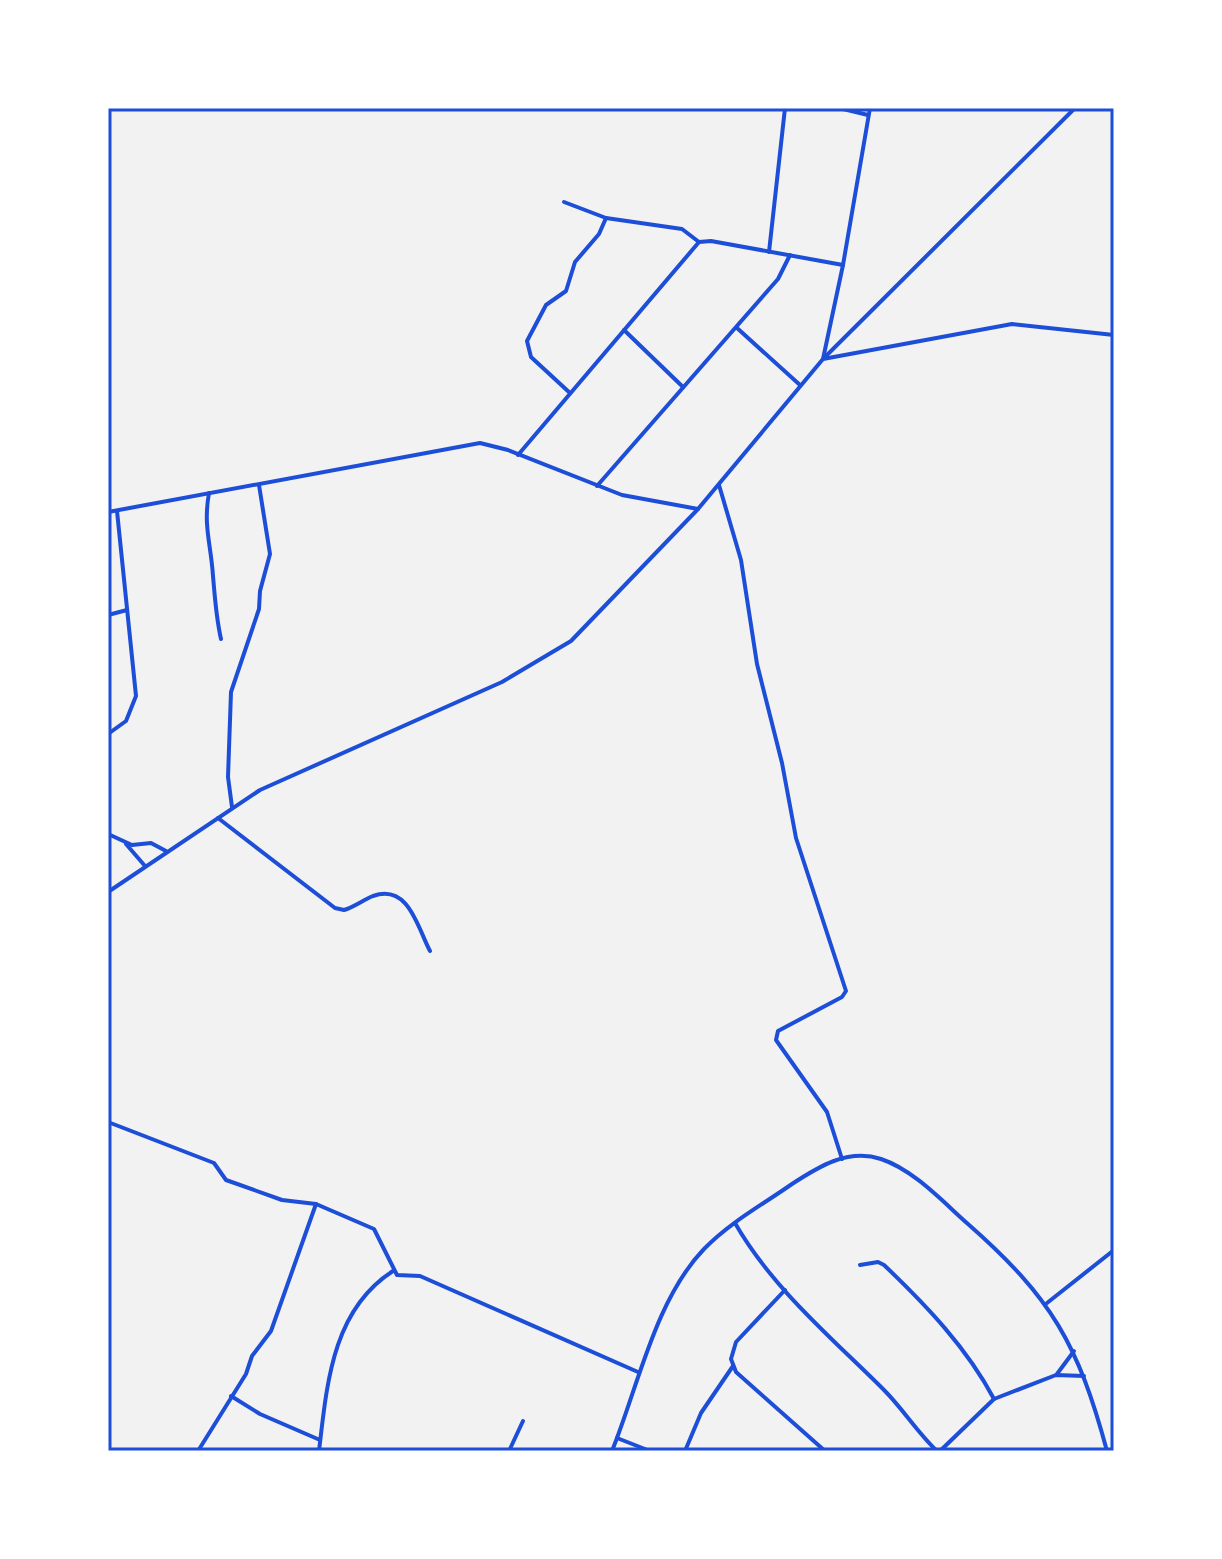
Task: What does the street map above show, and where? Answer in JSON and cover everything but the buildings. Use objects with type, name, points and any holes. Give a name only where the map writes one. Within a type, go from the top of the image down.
[{"type":"street","points":[[769,252],[785,108]]},
{"type":"street","points":[[839,108],[868,115]]},
{"type":"street","points":[[823,359],[870,108]]},
{"type":"street","points":[[108,892],[233,807],[307,767],[502,682],[549,657],[591,623],[698,509],[823,359],[1075,108]]},
{"type":"street","points":[[564,202],[606,218],[682,229],[699,242],[711,241],[843,265]]},
{"type":"street","points":[[570,393],[531,357],[527,341],[546,305],[566,291],[575,262],[599,234],[606,218]]},
{"type":"street","points":[[518,455],[699,242]]},
{"type":"street","points":[[596,486],[778,279],[790,255]]},
{"type":"street","points":[[823,359],[1012,324],[1114,335]]},
{"type":"street","points":[[736,328],[800,385]]},
{"type":"street","points":[[624,330],[683,387]]},
{"type":"street","points":[[108,512],[480,443],[596,486],[643,500],[698,509]]},
{"type":"street","points":[[719,484],[741,560],[757,664],[782,763],[796,838],[846,991],[842,997],[778,1031],[776,1040],[827,1112],[842,1159]]},
{"type":"street","points":[[233,807],[228,777],[231,692],[259,609],[261,582],[270,554],[259,485]]},
{"type":"street","points":[[209,493],[204,520],[214,580],[212,600],[221,639]]},
{"type":"street","points":[[108,734],[126,721],[136,696],[117,511]]},
{"type":"street","points":[[108,615],[127,610]]},
{"type":"street","points":[[218,818],[335,908],[344,910],[376,895],[398,898],[414,913],[430,951]]},
{"type":"street","points":[[108,834],[142,847],[151,843],[166,851]]},
{"type":"street","points":[[124,842],[145,866]]},
{"type":"street","points":[[108,1122],[214,1163],[226,1180],[282,1200],[316,1204],[377,1231],[393,1271],[403,1277],[420,1276],[638,1372]]},
{"type":"street","points":[[612,1451],[638,1372],[685,1275],[702,1251],[735,1223],[811,1171],[842,1159],[881,1159],[905,1173],[994,1247],[1047,1303],[1074,1351],[1107,1451]]},
{"type":"street","points":[[198,1451],[252,1356],[271,1331],[316,1204]]},
{"type":"street","points":[[735,1223],[754,1256],[884,1389],[912,1426],[938,1451],[994,1399],[1056,1375],[1084,1376]]},
{"type":"street","points":[[1047,1303],[1114,1250]]},
{"type":"street","points":[[860,1265],[878,1262],[884,1265],[918,1297],[974,1364],[994,1399]]},
{"type":"street","points":[[319,1451],[333,1359],[343,1325],[362,1295],[393,1271]]},
{"type":"street","points":[[785,1290],[736,1342],[731,1354],[733,1366],[825,1451]]},
{"type":"street","points":[[1056,1375],[1074,1351]]},
{"type":"street","points":[[685,1451],[701,1413],[733,1366]]},
{"type":"street","points":[[231,1396],[260,1414],[320,1440]]},
{"type":"street","points":[[509,1451],[523,1421]]},
{"type":"street","points":[[617,1438],[650,1451]]}]
